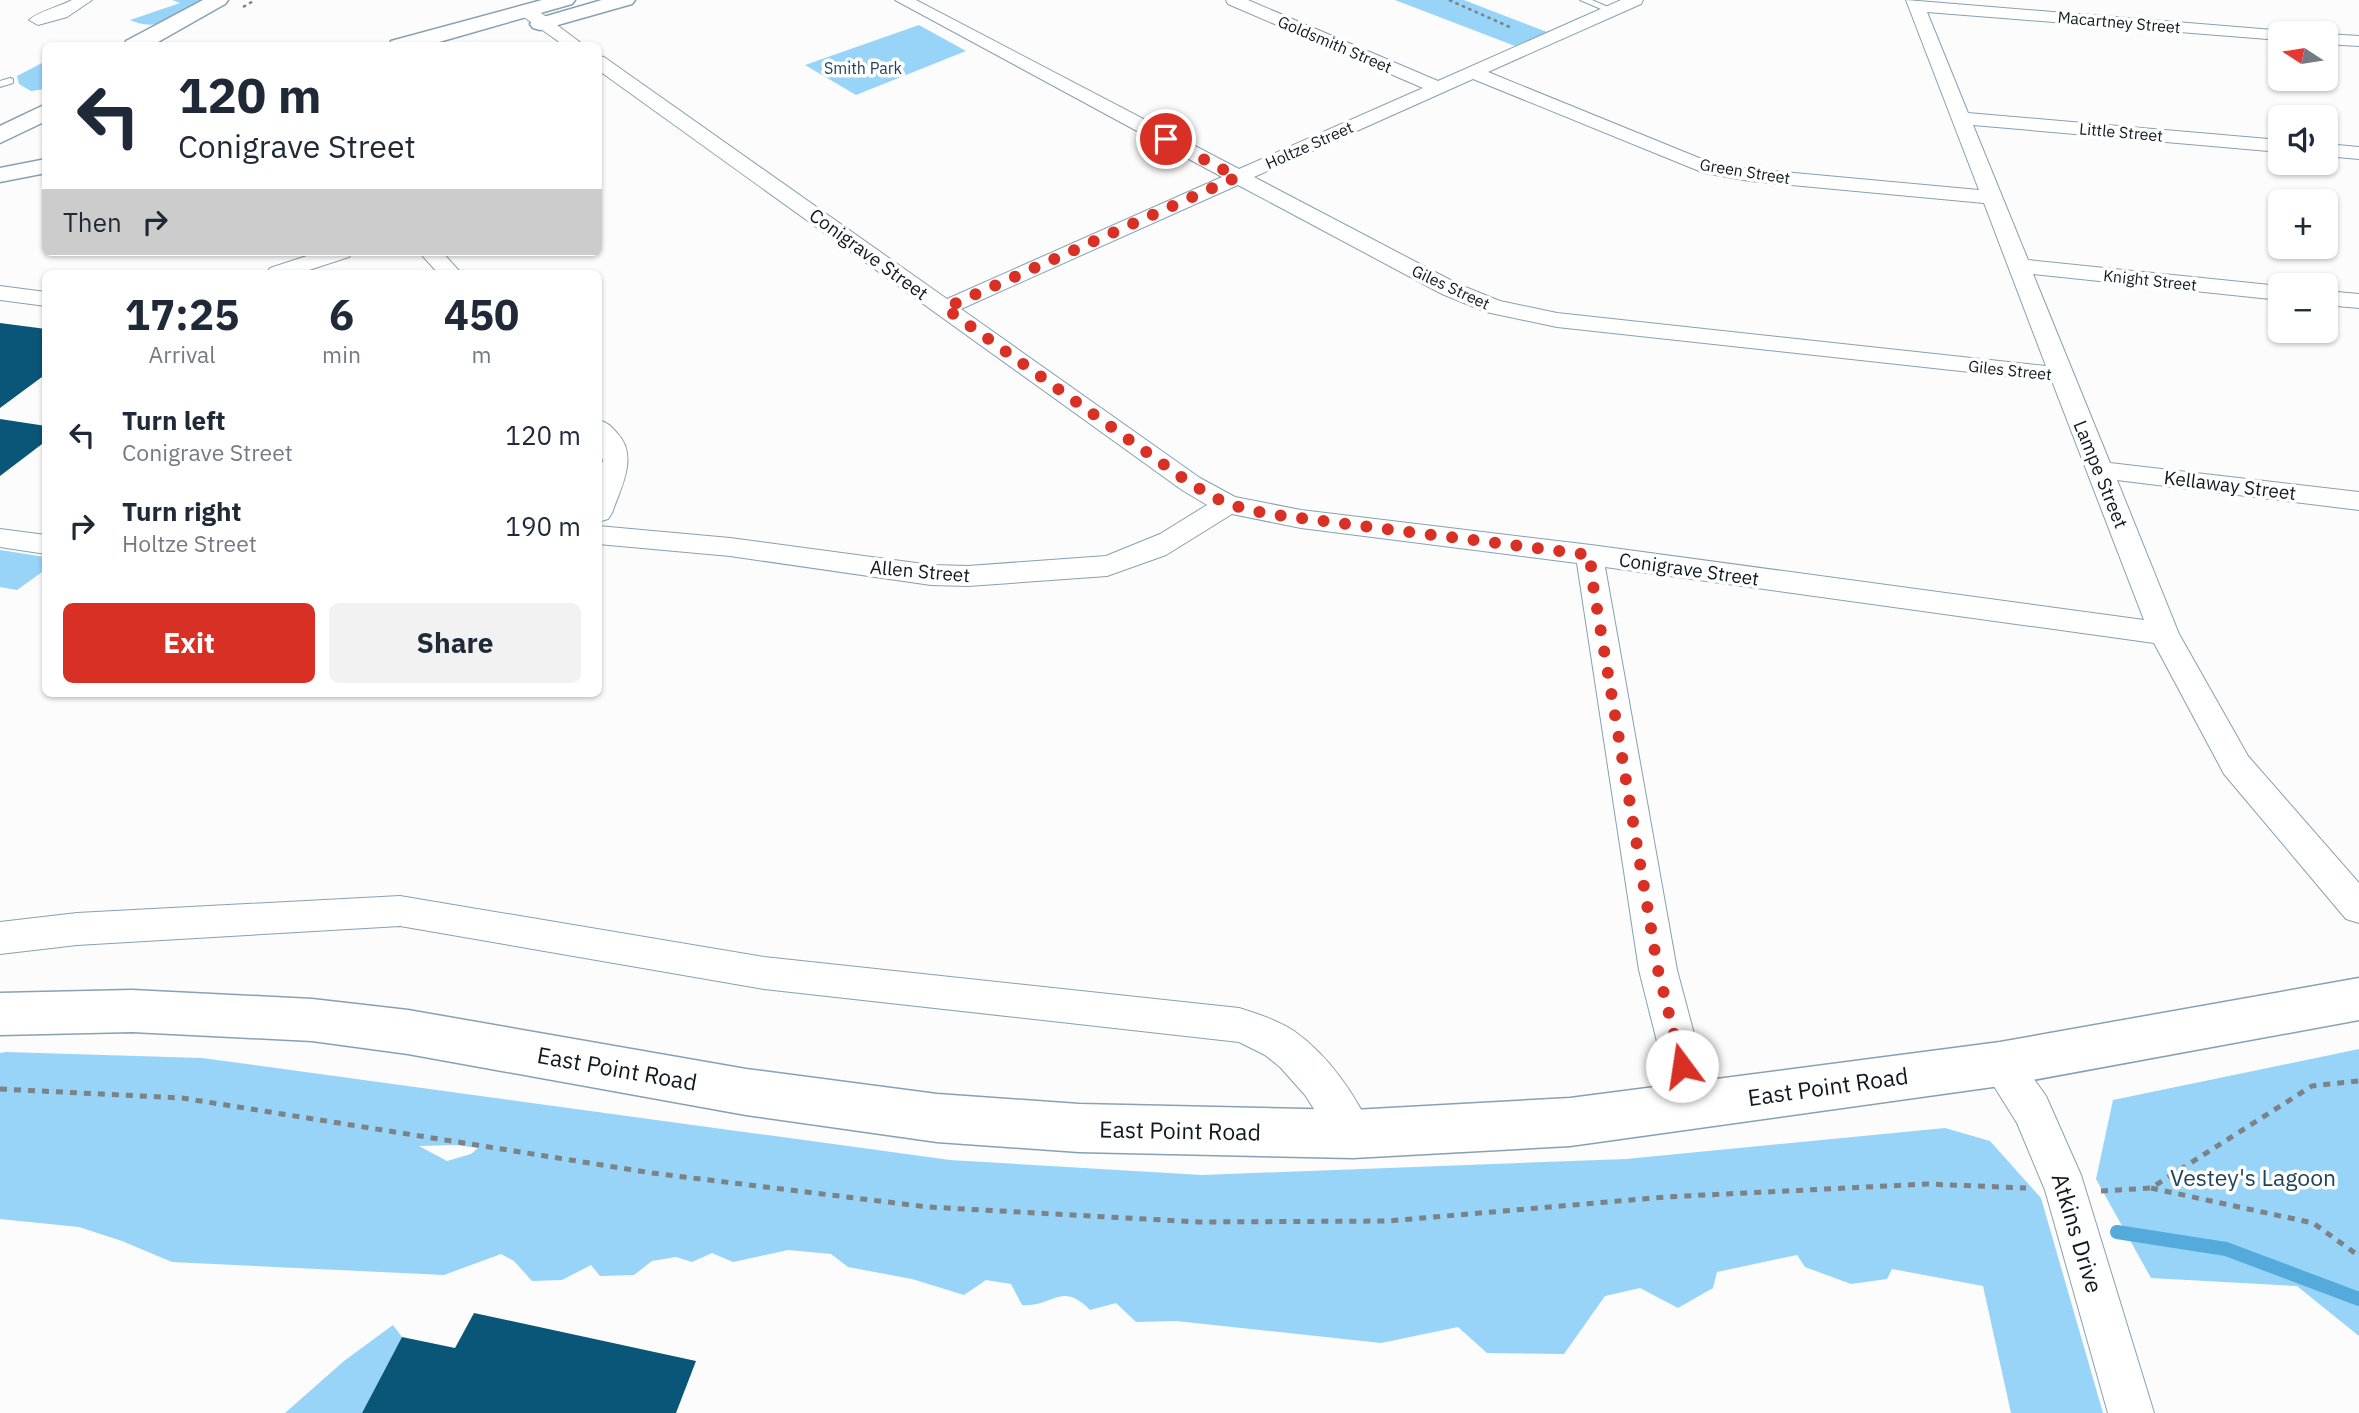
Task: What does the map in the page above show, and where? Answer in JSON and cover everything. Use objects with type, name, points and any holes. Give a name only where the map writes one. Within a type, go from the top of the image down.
[{"type":"street","points":[[38,20],[61,13],[84,0]]},
{"type":"street","points":[[171,34],[218,0]]},
{"type":"street","points":[[146,42],[171,34],[237,0]]},
{"type":"street","points":[[414,42],[565,0]]},
{"type":"street","points":[[480,42],[625,0]]},
{"type":"street","name":"Giles Street","points":[[903,0],[1450,289],[1516,314],[1629,329],[2061,375]]},
{"type":"street","name":"Goldsmith Street","points":[[1234,0],[1436,87]]},
{"type":"street","name":"Holtze Street","points":[[945,308],[1635,0]]},
{"type":"street","name":"Macartney Street","points":[[1915,3],[2268,34]]},
{"type":"street","name":"Lampe Street","points":[[1915,3],[2164,634],[2236,765],[2359,908]]},
{"type":"street","points":[[527,11],[571,42]]},
{"type":"street","points":[[2338,40],[2359,41]]},
{"type":"street","name":"Conigrave Street","points":[[602,64],[1191,484],[1227,504],[1301,519],[1591,555],[2164,634]]},
{"type":"street","name":"Green Street","points":[[1472,72],[1704,167],[1750,175],[1993,198]]},
{"type":"street","points":[[0,118],[42,98]]},
{"type":"street","points":[[0,136],[35,117]]},
{"type":"street","points":[[35,117],[34,132],[42,135]]},
{"type":"street","name":"Little Street","points":[[1961,118],[2268,145]]},
{"type":"street","points":[[2338,151],[2359,153]]},
{"type":"street","points":[[0,152],[42,159]]},
{"type":"street","points":[[0,177],[42,160]]},
{"type":"street","points":[[287,270],[329,256]]},
{"type":"street","points":[[434,256],[447,270]]},
{"type":"street","name":"Knight Street","points":[[2019,266],[2268,292]]},
{"type":"street","points":[[0,293],[42,298]]},
{"type":"street","points":[[2338,299],[2359,301]]},
{"type":"street","points":[[602,432],[614,445],[617,461],[602,502]]},
{"type":"street","name":"Kellaway Street","points":[[2100,470],[2359,501]]},
{"type":"street","name":"Allen Street","points":[[602,535],[730,547],[892,571],[968,576],[1107,566],[1126,561],[1173,541],[1227,504]]},
{"type":"street","points":[[0,538],[42,544]]},
{"type":"street","points":[[1591,555],[1591,573],[1658,970],[1693,1105]]},
{"type":"street","points":[[0,938],[77,929],[401,911],[764,973],[1239,1025],[1277,1040],[1307,1064],[1353,1134]]},
{"type":"street","name":"East Point Road","points":[[0,1014],[132,1011],[313,1020],[408,1032],[746,1092],[937,1118],[1079,1128],[1353,1134],[1570,1122],[2000,1063],[2359,999]]},
{"type":"street","name":"Atkins Drive","points":[[2000,1063],[2032,1110],[2066,1189],[2130,1413]]},
{"type":"lane","points":[[1584,0],[1611,10]]},
{"type":"path","points":[[1449,0],[1544,41]]},
{"type":"path","points":[[2151,1188],[2312,1086],[2359,1081]]},
{"type":"path","points":[[0,1089],[182,1098],[652,1173],[928,1207],[1199,1222],[1388,1221],[1665,1198],[1927,1184],[2038,1188]]},
{"type":"path","points":[[2096,1191],[2151,1188],[2313,1223],[2359,1255]]},
{"type":"green space","points":[[172,0],[211,0],[182,16],[162,23],[151,25],[130,20],[180,3]]},
{"type":"green space","points":[[1395,0],[1464,0],[1547,32],[1515,46]]},
{"type":"green space","name":"Smith Park","points":[[919,25],[966,51],[856,95],[805,65]]},
{"type":"green space","points":[[42,63],[42,89],[31,91],[19,84],[17,76]]},
{"type":"green space","points":[[0,550],[42,557],[42,572],[17,590],[0,587]]},
{"type":"green space","name":"Vestey's Lagoon","points":[[2359,1049],[2359,1336],[2297,1286],[2151,1278],[2096,1179],[2113,1100]]},
{"type":"green space","points":[[0,1053],[202,1058],[950,1160],[1202,1175],[1626,1159],[1945,1128],[1990,1141],[2041,1198],[2103,1413],[2011,1413],[1983,1286],[1892,1269],[1887,1279],[1851,1284],[1805,1267],[1797,1255],[1717,1272],[1713,1288],[1678,1308],[1640,1288],[1605,1296],[1564,1354],[1487,1353],[1458,1327],[1381,1343],[1176,1321],[1136,1322],[1116,1303],[1090,1310],[1080,1301],[1064,1296],[1022,1305],[1011,1284],[986,1280],[964,1295],[912,1279],[848,1267],[831,1254],[788,1250],[733,1262],[712,1253],[692,1262],[676,1257],[652,1261],[634,1275],[600,1276],[591,1265],[562,1280],[532,1281],[514,1261],[501,1254],[444,1275],[172,1262],[79,1227],[0,1219]],"holes":[[[457,1145],[478,1148],[471,1154],[447,1161],[419,1146]]]},
{"type":"green space","points":[[393,1325],[402,1337],[362,1413],[285,1413],[344,1361]]},
{"type":"building","points":[[0,323],[42,328],[42,377],[0,408]]},
{"type":"building","points":[[0,419],[42,425],[42,444],[0,476]]},
{"type":"building","points":[[474,1313],[696,1361],[676,1413],[362,1413],[402,1337],[455,1348]]},
{"type":"waterway","points":[[2117,1232],[2226,1249],[2359,1299]]},
{"type":"route","points":[[1166,139],[1237,177],[945,308],[1191,484],[1227,504],[1301,519],[1591,555],[1591,573],[1658,970],[1682,1066]]}]
